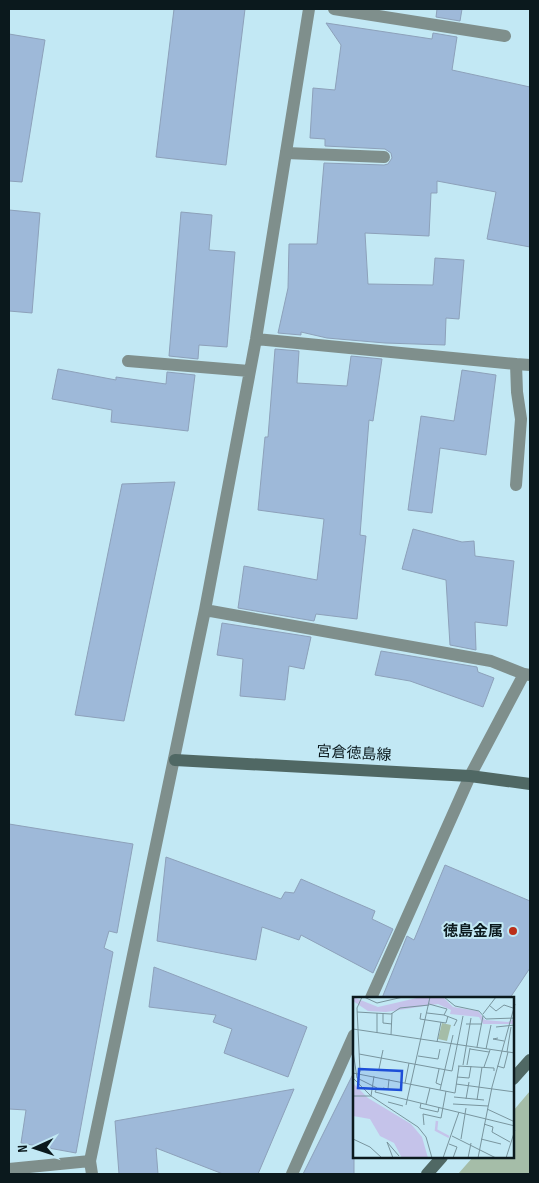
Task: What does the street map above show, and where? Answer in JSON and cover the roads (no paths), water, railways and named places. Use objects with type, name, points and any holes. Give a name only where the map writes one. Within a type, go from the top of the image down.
[{"type":"main road","name":"宮倉徳島線","points":[[175,760],[470,776],[530,784]]},
{"type":"main road","points":[[514,1078],[530,1060]]},
{"type":"main road","points":[[426,1174],[441,1158]]},
{"type":"street","points":[[92,1174],[90,1161],[206,610],[256,339],[309,9]]},
{"type":"street","points":[[334,9],[505,36]]},
{"type":"street","points":[[286,154],[384,157]]},
{"type":"street","points":[[256,339],[530,365]]},
{"type":"street","points":[[128,361],[249,371]]},
{"type":"street","points":[[516,364],[521,419],[516,486]]},
{"type":"street","points":[[206,610],[491,661],[527,675],[470,776],[371,997]]},
{"type":"street","points":[[292,1174],[353,1037]]},
{"type":"street","points":[[9,1169],[90,1161]]},
{"type":"place","name":"徳島金属","points":[[513,931]]}]
